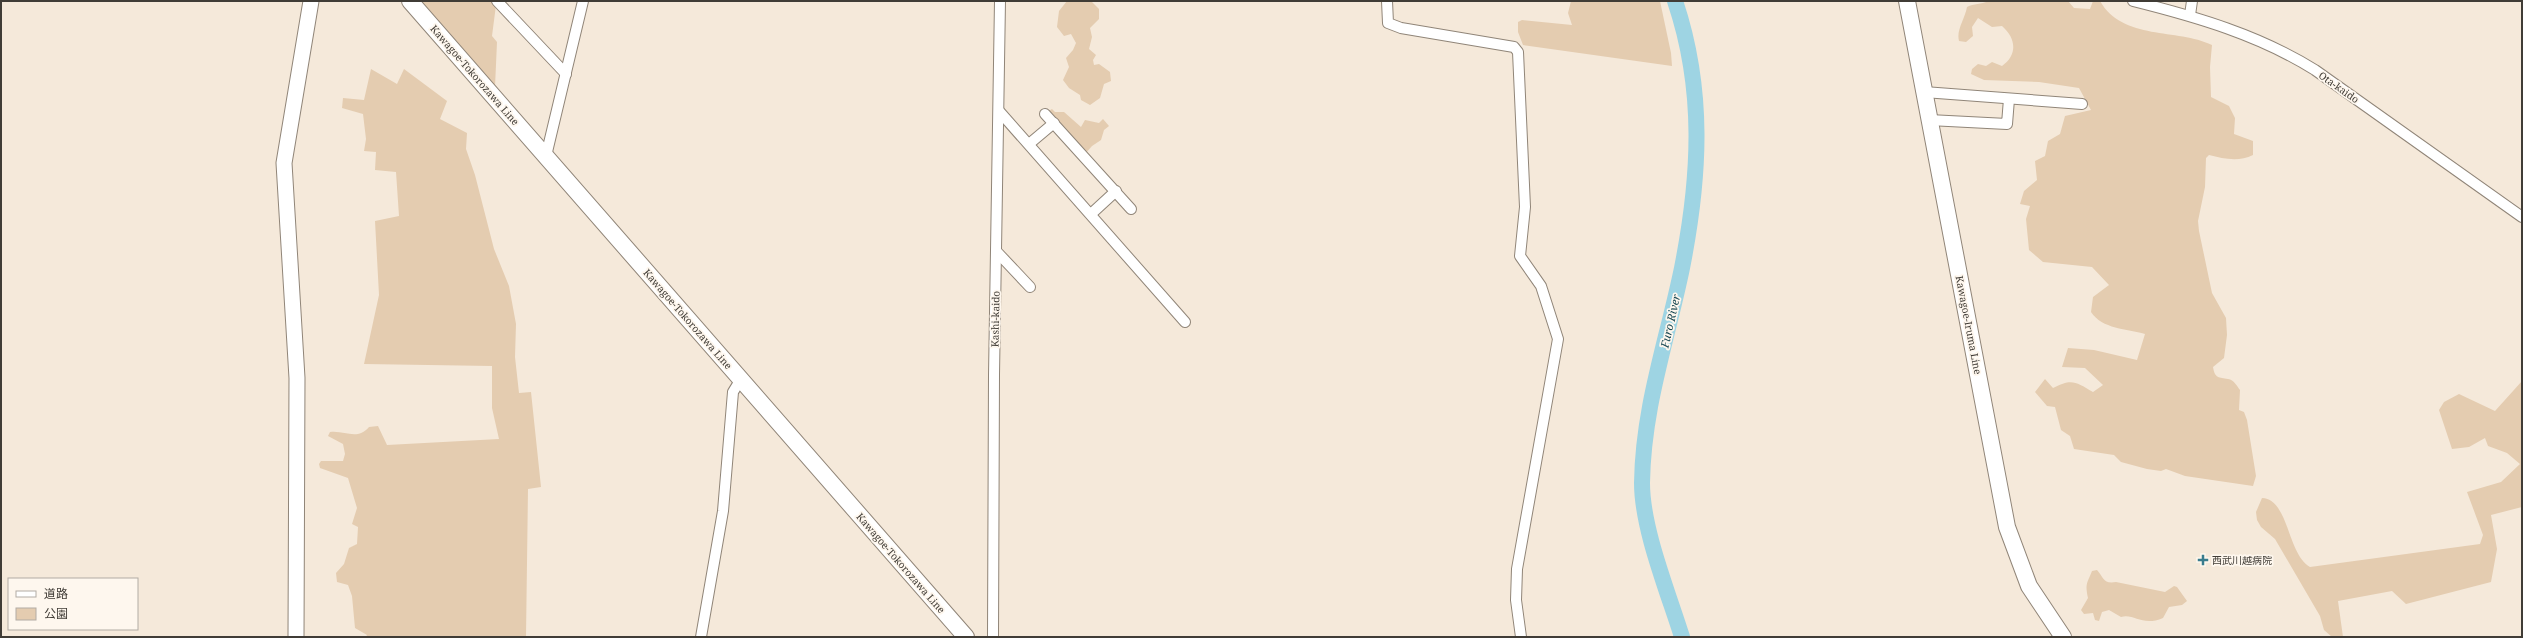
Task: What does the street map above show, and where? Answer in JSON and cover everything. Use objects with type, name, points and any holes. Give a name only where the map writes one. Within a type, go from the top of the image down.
[{"type":"main road","name":"Kawagoe-Tokorozawa Line","points":[[410,1],[966,637]]},
{"type":"main road","name":"Kawagoe-Iruma Line","points":[[1907,1],[2007,527],[2029,586],[2063,637]]},
{"type":"street","points":[[296,637],[297,378],[284,163],[311,1]]},
{"type":"street","points":[[497,1],[566,74]]},
{"type":"street","points":[[546,156],[583,1]]},
{"type":"street","name":"Kashi-kaido","points":[[993,637],[1000,1]]},
{"type":"street","points":[[1387,1],[1388,23],[1401,28],[1514,47],[1518,52],[1525,200],[1520,256],[1541,286],[1558,339],[1517,569],[1516,600],[1521,637]]},
{"type":"street","name":"Ota-kaido","points":[[2133,1],[2190,15],[2282,50],[2315,70],[2522,217]]},
{"type":"street","points":[[2190,15],[2192,1]]},
{"type":"street","points":[[1924,92],[2082,104]]},
{"type":"street","points":[[1930,120],[2007,124],[2009,99]]},
{"type":"street","points":[[999,111],[1185,322]]},
{"type":"street","points":[[1045,114],[1131,209]]},
{"type":"street","points":[[1029,144],[1054,123]]},
{"type":"street","points":[[1091,214],[1116,192]]},
{"type":"street","points":[[997,252],[1030,287]]},
{"type":"street","points":[[701,637],[723,511],[734,392],[741,379]]},
{"type":"green space","points":[[420,1],[491,1],[496,5],[492,36],[497,42],[495,87]]},
{"type":"green space","points":[[1067,1],[1091,1],[1099,9],[1099,19],[1090,28],[1092,37],[1089,49],[1096,55],[1093,60],[1094,65],[1099,64],[1110,72],[1111,81],[1104,84],[1100,98],[1090,105],[1081,100],[1080,95],[1069,88],[1063,80],[1069,67],[1066,58],[1073,50],[1076,43],[1071,34],[1064,36],[1057,27],[1059,11]]},
{"type":"green space","points":[[1571,1],[1660,1],[1671,53],[1672,66],[1523,45],[1518,32],[1518,22],[1522,20],[1572,25],[1568,13]]},
{"type":"green space","points":[[1988,1],[2068,1],[2074,8],[2090,9],[2093,1],[2100,1],[2110,14],[2122,22],[2136,28],[2198,40],[2212,45],[2210,67],[2211,97],[2229,106],[2235,118],[2234,134],[2253,141],[2253,155],[2248,157],[2242,159],[2231,159],[2209,155],[2206,158],[2205,187],[2198,221],[2212,293],[2226,318],[2227,335],[2224,358],[2213,367],[2216,376],[2232,381],[2240,390],[2239,410],[2244,412],[2247,420],[2256,476],[2253,486],[2185,476],[2166,469],[2161,471],[2147,469],[2121,462],[2114,455],[2074,449],[2070,436],[2061,430],[2055,407],[2047,406],[2035,392],[2045,379],[2053,388],[2065,383],[2074,382],[2093,392],[2103,385],[2085,368],[2062,367],[2068,348],[2094,350],[2137,360],[2145,334],[2115,328],[2096,318],[2091,312],[2093,297],[2109,285],[2092,267],[2043,262],[2029,250],[2026,219],[2030,206],[2020,204],[2024,191],[2037,180],[2035,161],[2045,156],[2048,141],[2060,134],[2065,116],[2091,110],[2079,88],[2039,82],[1984,80],[1971,74],[1972,69],[1978,64],[1986,66],[1992,62],[2002,66],[2011,57],[2013,52],[2010,36],[2002,26],[1992,27],[1978,18],[1972,27],[1973,36],[1966,42],[1959,41],[1958,37],[1967,7]]},
{"type":"green space","points":[[371,69],[397,84],[404,69],[447,101],[440,119],[467,133],[466,149],[475,175],[494,249],[509,286],[516,324],[515,357],[519,393],[531,392],[541,487],[528,489],[526,637],[366,637],[367,635],[355,628],[352,596],[348,585],[337,582],[336,573],[344,564],[349,548],[357,544],[358,527],[352,524],[357,508],[348,478],[320,468],[319,464],[321,461],[343,461],[345,454],[343,444],[328,436],[330,432],[355,434],[364,431],[369,427],[378,426],[387,445],[499,439],[492,408],[492,366],[364,364],[379,295],[375,221],[399,216],[396,172],[375,170],[376,152],[364,151],[366,139],[363,114],[342,108],[343,98],[364,100]]},
{"type":"green space","points":[[1052,109],[1055,112],[1064,112],[1081,127],[1085,120],[1099,123],[1103,119],[1109,126],[1104,130],[1101,140],[1092,146],[1085,154],[1047,112]]},
{"type":"green space","points":[[2522,381],[2522,507],[2491,515],[2497,549],[2491,582],[2406,604],[2392,591],[2338,601],[2343,637],[2332,637],[2324,630],[2320,616],[2275,539],[2261,527],[2257,520],[2256,512],[2262,498],[2271,501],[2278,507],[2297,551],[2302,560],[2310,567],[2480,544],[2483,535],[2467,492],[2501,482],[2520,464],[2507,453],[2488,446],[2485,438],[2469,447],[2452,449],[2439,410],[2444,402],[2459,394],[2495,411]]},
{"type":"green space","points":[[2097,570],[2104,580],[2109,582],[2116,582],[2165,592],[2174,586],[2177,587],[2187,601],[2182,605],[2169,607],[2163,618],[2156,620],[2144,621],[2126,616],[2121,617],[2109,610],[2102,612],[2099,621],[2095,620],[2093,613],[2084,614],[2081,610],[2088,598],[2087,586],[2092,571]]},
{"type":"waterway","name":"Furo River","points":[[1675,1],[1685,34],[1691,67],[1695,101],[1696,167],[1693,200],[1682,268],[1651,401],[1643,455],[1642,483],[1643,501],[1651,540],[1682,637]]},
{"type":"place","name":"西武川越病院","points":[[2203,560]]}]
